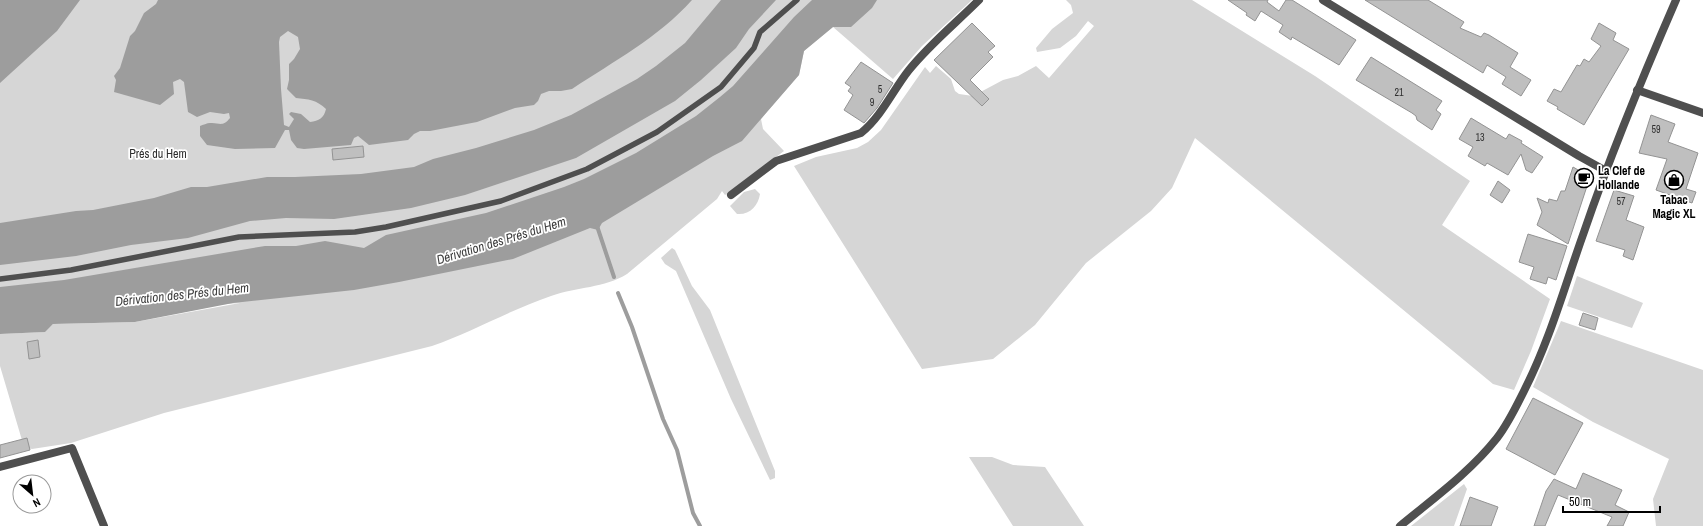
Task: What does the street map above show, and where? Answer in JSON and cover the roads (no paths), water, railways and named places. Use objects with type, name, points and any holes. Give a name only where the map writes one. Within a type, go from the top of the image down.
[{"type":"street","points":[[731,195],[776,161],[861,133],[872,124],[910,69],[929,48],[979,0]]},
{"type":"street","points":[[1323,0],[1606,171]]},
{"type":"street","points":[[1400,526],[1455,481],[1478,459],[1498,437],[1512,416],[1551,330],[1606,171],[1637,90],[1676,0]]},
{"type":"street","points":[[1637,90],[1703,113]]},
{"type":"street","points":[[0,467],[72,448],[104,526]]},
{"type":"lane","points":[[0,279],[71,270],[239,237],[355,232],[386,227],[501,201],[587,170],[656,132],[721,87],[754,48],[760,32],[797,0]]},
{"type":"water","points":[[0,0],[80,0],[57,31],[0,83]]},
{"type":"water","points":[[158,0],[692,0],[665,26],[635,48],[572,89],[549,91],[541,94],[538,101],[534,105],[515,108],[477,122],[430,131],[420,131],[408,140],[369,145],[358,136],[354,138],[351,145],[304,149],[297,148],[291,140],[289,130],[285,130],[275,148],[235,149],[207,145],[200,136],[200,126],[209,123],[223,124],[230,118],[229,113],[224,114],[210,112],[197,117],[188,112],[184,82],[180,79],[173,82],[174,94],[160,105],[114,92],[116,80],[114,76],[120,68],[130,36],[135,31],[144,13],[156,4]],"holes":[[[288,31],[298,37],[300,49],[289,64],[289,80],[287,89],[296,98],[312,100],[326,109],[321,118],[310,122],[301,114],[291,112],[289,114],[294,119],[289,127],[284,125],[279,42],[280,37]]]},
{"type":"water","points":[[721,0],[776,0],[749,29],[736,48],[701,80],[675,101],[576,158],[465,195],[411,208],[334,219],[286,218],[250,221],[188,238],[131,245],[76,256],[0,265],[0,223],[76,211],[93,210],[154,198],[191,187],[207,187],[267,177],[361,174],[414,167],[433,159],[476,148],[534,130],[571,115],[637,79],[656,66],[685,43]]},
{"type":"water","name":"Dérivation des Prés du Hem","points":[[812,0],[877,0],[872,8],[851,27],[833,27],[804,51],[799,75],[742,141],[713,156],[602,223],[598,230],[590,228],[513,259],[354,290],[233,303],[135,322],[53,324],[45,332],[0,334],[0,287],[64,280],[265,246],[296,246],[325,241],[364,248],[386,235],[486,213],[584,179],[636,153],[696,116],[733,86],[794,17]]},
{"type":"waterway","points":[[597,226],[614,277]]},
{"type":"waterway","points":[[618,293],[632,327],[663,419],[677,450],[693,513],[700,526]]},
{"type":"place","name":"La Clef de Hollande","points":[[1584,178]]},
{"type":"place","name":"Tabac Magic XL","points":[[1674,180]]},
{"type":"park label","name":"Prés du Hem","points":[[158,154]]}]
